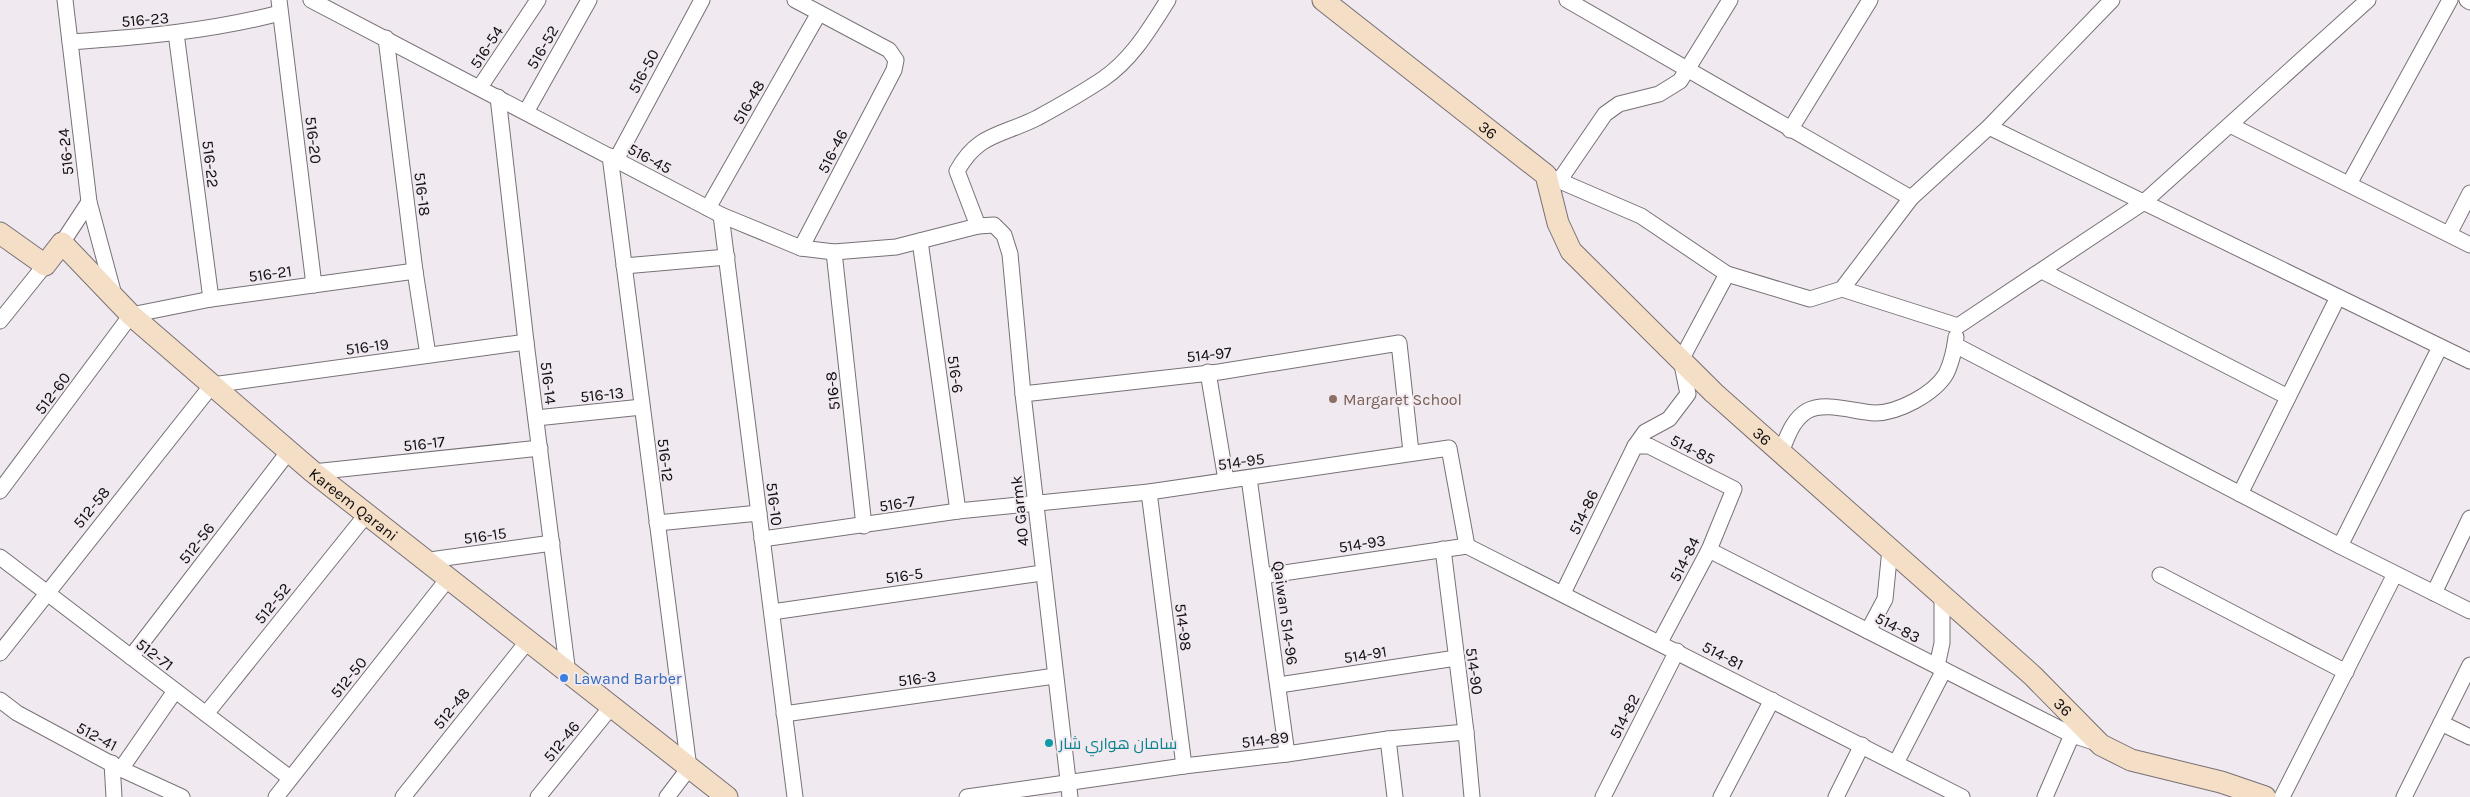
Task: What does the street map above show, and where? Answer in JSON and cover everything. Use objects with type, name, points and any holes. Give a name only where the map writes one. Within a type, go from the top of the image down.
[{"type":"street","name":"516-24","points":[[64,0],[88,202],[115,296]]},
{"type":"street","name":"516-45","points":[[311,0],[715,212],[802,248],[834,252],[896,247],[978,226],[994,225]]},
{"type":"street","name":"516-54","points":[[480,87],[538,0]]},
{"type":"street","name":"516-52","points":[[526,112],[590,0]]},
{"type":"street","name":"516-50","points":[[613,158],[702,0]]},
{"type":"street","points":[[795,0],[820,13]]},
{"type":"street","points":[[978,226],[957,171],[967,154],[980,142],[1036,118],[1103,79],[1131,56],[1168,0]]},
{"type":"street","name":"36","points":[[1323,0],[1552,178],[1558,223],[1571,251],[1714,393],[2033,676],[2101,745],[2131,760],[2221,782],[2265,797]]},
{"type":"street","points":[[1567,0],[1687,71],[1911,198]]},
{"type":"street","points":[[1730,0],[1680,81],[1659,94],[1619,104],[1605,114],[1552,178],[1641,216],[1727,274],[1810,299],[1842,289],[1958,326]]},
{"type":"street","points":[[1790,130],[1870,0]]},
{"type":"street","points":[[1842,289],[1911,198],[1988,127],[2112,0]]},
{"type":"street","points":[[1780,452],[1794,423],[1807,411],[1822,407],[1876,413],[1900,408],[1925,394],[1945,374],[1955,345],[1958,326],[2144,202],[2368,0]]},
{"type":"street","points":[[2349,184],[2450,0]]},
{"type":"street","name":"516-23","points":[[70,42],[176,33],[235,25],[280,6]]},
{"type":"street","name":"516-20","points":[[280,6],[314,285]]},
{"type":"street","name":"516-46","points":[[802,248],[894,70],[896,60],[889,50],[820,13]]},
{"type":"street","name":"516-48","points":[[715,212],[820,13]]},
{"type":"street","name":"516-22","points":[[176,33],[211,299]]},
{"type":"street","name":"516-18","points":[[386,38],[415,271],[428,355]]},
{"type":"street","name":"516-14","points":[[498,97],[526,342],[568,674]]},
{"type":"street","points":[[2230,125],[2470,245]]},
{"type":"street","points":[[1988,127],[2470,361]]},
{"type":"street","name":"516-12","points":[[613,158],[624,266],[689,768]]},
{"type":"street","points":[[2449,234],[2470,193]]},
{"type":"street","points":[[1,318],[62,243],[88,202]]},
{"type":"street","name":"516-10","points":[[715,212],[726,257],[795,797]]},
{"type":"street","name":"40 Garmk","points":[[994,225],[1004,235],[1010,254],[1023,394],[1037,504],[1042,573],[1069,790]]},
{"type":"street","points":[[0,233],[45,265]]},
{"type":"street","name":"516-6","points":[[920,241],[958,512]]},
{"type":"street","name":"Kareem Qarani","points":[[62,243],[115,296],[131,315],[313,472],[423,561],[727,797]]},
{"type":"street","name":"516-8","points":[[834,252],[864,526]]},
{"type":"street","points":[[624,266],[726,257]]},
{"type":"street","name":"516-21","points":[[131,315],[211,299],[415,271]]},
{"type":"street","points":[[2042,271],[2288,397]]},
{"type":"street","points":[[1681,360],[1727,274]]},
{"type":"street","points":[[2240,494],[2338,297]]},
{"type":"street","name":"512-60","points":[[0,491],[131,315]]},
{"type":"street","name":"516-19","points":[[212,385],[526,342]]},
{"type":"street","name":"514-97","points":[[1023,394],[1208,372],[1399,343],[1411,452]]},
{"type":"street","points":[[1955,345],[2340,546],[2470,611]]},
{"type":"street","points":[[2340,546],[2440,347]]},
{"type":"street","name":"514-86","points":[[1563,593],[1635,446],[1645,432],[1669,419],[1688,394],[1681,360]]},
{"type":"street","points":[[1208,372],[1226,480]]},
{"type":"street","name":"512-58","points":[[0,653],[46,592],[212,385]]},
{"type":"street","name":"516-13","points":[[536,418],[642,407]]},
{"type":"street","name":"514-85","points":[[1635,446],[1649,446],[1734,490]]},
{"type":"street","name":"516-17","points":[[313,472],[540,448]]},
{"type":"street","name":"514-95","points":[[1037,504],[1149,492],[1411,452],[1449,448],[1466,546]]},
{"type":"street","name":"512-56","points":[[131,657],[289,452]]},
{"type":"street","name":"Qaiwan 514-96","points":[[1249,478],[1287,754]]},
{"type":"street","name":"514-84","points":[[1660,642],[1709,550],[1734,490]]},
{"type":"street","name":"514-98","points":[[1149,492],[1184,766]]},
{"type":"street","name":"516-7","points":[[762,539],[958,512],[1037,504]]},
{"type":"street","points":[[657,523],[759,513]]},
{"type":"street","name":"512-52","points":[[206,714],[366,515]]},
{"type":"street","points":[[2434,593],[2470,518]]},
{"type":"street","name":"516-15","points":[[423,561],[552,543]]},
{"type":"street","name":"514-81","points":[[1466,546],[1660,642],[1962,797]]},
{"type":"street","name":"514-93","points":[[1263,576],[1466,546]]},
{"type":"street","name":"514-90","points":[[1442,549],[1466,732],[1472,797]]},
{"type":"street","points":[[1868,631],[1885,599],[1890,549]]},
{"type":"street","name":"514-83","points":[[1709,550],[2072,735],[2101,745]]},
{"type":"street","name":"512-71","points":[[0,557],[290,778]]},
{"type":"street","name":"516-5","points":[[772,612],[1042,573]]},
{"type":"street","points":[[2282,797],[2395,574]]},
{"type":"street","points":[[2160,575],[2346,672]]},
{"type":"street","name":"512-50","points":[[276,797],[448,580]]},
{"type":"street","points":[[1896,763],[1940,668],[1942,595]]},
{"type":"street","name":"512-48","points":[[402,797],[527,642]]},
{"type":"street","name":"514-82","points":[[1603,797],[1677,651]]},
{"type":"street","name":"514-91","points":[[1279,685],[1456,658]]},
{"type":"street","points":[[2404,797],[2470,665]]},
{"type":"street","name":"516-3","points":[[784,714],[1055,676]]},
{"type":"street","points":[[114,797],[116,766],[175,690]]},
{"type":"street","name":"512-41","points":[[0,700],[17,713],[116,766],[182,797]]},
{"type":"street","points":[[1721,797],[1772,700]]},
{"type":"street","name":"512-46","points":[[538,797],[611,707]]},
{"type":"street","points":[[0,711],[17,713]]},
{"type":"street","points":[[2441,723],[2470,737]]},
{"type":"street","name":"514-89","points":[[967,797],[1069,790],[1184,766],[1287,754],[1388,739],[1466,732]]},
{"type":"street","points":[[2045,797],[2072,735]]},
{"type":"street","points":[[1388,739],[1395,797]]},
{"type":"street","points":[[1836,797],[1862,745]]},
{"type":"street","points":[[667,797],[689,768]]},
{"type":"place","name":"Margaret School","points":[[1333,399]]},
{"type":"place","name":"Lawand Barber","points":[[564,678]]},
{"type":"place","name":"سامان هواري شار","points":[[1049,743]]}]
